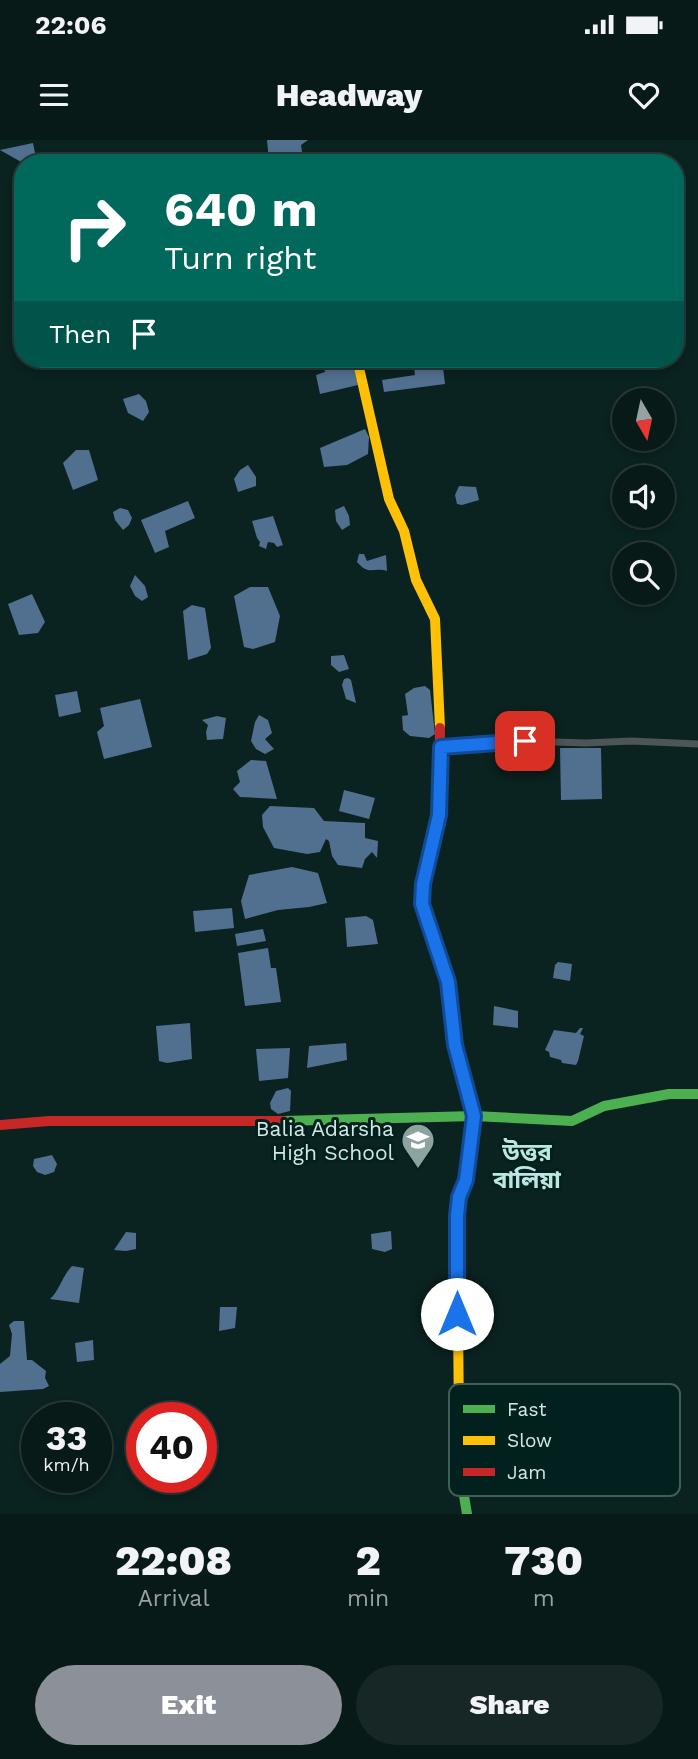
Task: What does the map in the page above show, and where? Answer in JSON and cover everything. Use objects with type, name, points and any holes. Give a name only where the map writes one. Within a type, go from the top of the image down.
[{"type":"street","points":[[359,368],[389,499],[404,531],[416,580],[435,619],[441,747],[439,815],[423,884],[422,904],[448,982],[455,1045],[474,1116],[466,1180],[459,1197],[457,1216],[458,1384]]},
{"type":"street","points":[[441,747],[525,741],[698,744]]},
{"type":"street","points":[[0,1125],[49,1121],[231,1123],[474,1116],[572,1122],[604,1106],[669,1094],[698,1094]]},
{"type":"street","points":[[464,1496],[467,1514]]},
{"type":"water","points":[[267,140],[308,140],[301,145],[302,154],[268,154]]},
{"type":"water","points":[[33,143],[35,154],[14,154],[14,158],[0,150]]},
{"type":"water","points":[[324,368],[354,368],[358,385],[320,394],[316,375],[325,372]]},
{"type":"water","points":[[414,368],[443,368],[445,384],[384,392],[382,380],[415,375]]},
{"type":"water","points":[[139,394],[146,401],[149,412],[143,421],[128,413],[123,399]]},
{"type":"water","points":[[365,429],[369,437],[368,454],[347,465],[324,467],[320,448]]},
{"type":"water","points":[[76,450],[89,450],[98,480],[73,490],[63,463]]},
{"type":"water","points":[[248,465],[256,477],[256,486],[238,492],[234,479],[240,470]]},
{"type":"water","points":[[459,486],[476,487],[479,500],[457,504],[455,495]]},
{"type":"water","points":[[188,501],[195,518],[165,531],[169,547],[155,553],[141,520]]},
{"type":"water","points":[[344,506],[350,525],[342,530],[336,521],[335,510]]},
{"type":"water","points":[[120,508],[128,510],[132,518],[123,530],[115,520],[113,512]]},
{"type":"water","points":[[273,516],[283,545],[277,547],[268,542],[266,549],[259,546],[252,521]]},
{"type":"water","points":[[359,554],[364,554],[367,561],[386,555],[387,571],[365,569],[357,562]]},
{"type":"water","points":[[135,575],[145,586],[148,597],[142,601],[135,596],[130,586]]},
{"type":"water","points":[[250,587],[268,587],[280,616],[275,642],[253,649],[244,647],[234,596]]},
{"type":"water","points":[[32,594],[45,622],[38,633],[19,635],[8,604]]},
{"type":"water","points":[[192,605],[205,608],[211,648],[207,654],[188,660],[183,611]]},
{"type":"water","points":[[344,655],[349,669],[339,672],[331,665],[331,656]]},
{"type":"water","points":[[344,679],[351,680],[356,703],[346,699],[342,685]]},
{"type":"water","points":[[425,686],[430,690],[435,734],[429,738],[410,736],[403,730],[402,716],[408,715],[405,694],[414,688]]},
{"type":"water","points":[[77,691],[81,712],[59,717],[55,695]]},
{"type":"water","points":[[140,699],[152,747],[104,759],[97,732],[104,726],[100,708]]},
{"type":"water","points":[[259,715],[268,720],[272,733],[265,739],[274,749],[265,754],[256,749],[251,741]]},
{"type":"water","points":[[217,716],[226,718],[223,739],[207,740],[208,725],[202,720]]},
{"type":"water","points":[[560,748],[601,748],[602,799],[561,800]]},
{"type":"water","points":[[251,760],[266,761],[277,799],[240,797],[233,789],[240,782],[237,771]]},
{"type":"water","points":[[344,790],[375,798],[369,819],[339,811]]},
{"type":"water","points":[[270,806],[314,808],[324,821],[365,823],[365,838],[378,841],[377,858],[372,852],[365,859],[362,868],[338,865],[326,839],[320,852],[307,854],[274,848],[263,827],[262,815]]},
{"type":"water","points":[[292,867],[318,873],[327,903],[278,910],[245,919],[241,901],[249,875]]},
{"type":"water","points":[[232,908],[234,928],[195,932],[193,911]]},
{"type":"water","points":[[366,916],[373,920],[378,944],[347,947],[345,918]]},
{"type":"water","points":[[263,929],[266,941],[237,946],[235,934]]},
{"type":"water","points":[[268,948],[271,968],[276,968],[281,1002],[245,1006],[238,953]]},
{"type":"water","points":[[558,962],[572,964],[570,981],[553,978]]},
{"type":"water","points":[[494,1006],[518,1011],[518,1028],[493,1025]]},
{"type":"water","points":[[190,1023],[192,1059],[167,1063],[159,1061],[156,1026]]},
{"type":"water","points":[[583,1028],[580,1034],[584,1036],[576,1065],[562,1063],[561,1060],[550,1057],[545,1050],[554,1030],[576,1033]]},
{"type":"water","points":[[346,1043],[347,1060],[307,1068],[309,1046]]},
{"type":"water","points":[[290,1048],[288,1078],[259,1081],[256,1049]]},
{"type":"water","points":[[288,1088],[291,1091],[290,1111],[278,1114],[271,1109],[270,1103],[276,1091]]},
{"type":"water","points":[[52,1155],[57,1164],[54,1172],[45,1175],[37,1172],[33,1166],[34,1159]]},
{"type":"water","points":[[391,1231],[392,1249],[385,1252],[372,1249],[371,1234]]},
{"type":"water","points":[[126,1232],[136,1233],[136,1249],[114,1250]]},
{"type":"water","points":[[72,1266],[84,1268],[79,1303],[50,1299],[66,1274]]},
{"type":"water","points":[[220,1307],[237,1307],[235,1328],[219,1331]]},
{"type":"water","points":[[14,1321],[24,1321],[27,1360],[32,1360],[46,1371],[45,1378],[49,1386],[43,1389],[0,1392],[0,1364],[10,1356],[12,1334],[9,1325]]},
{"type":"water","points":[[93,1340],[94,1360],[77,1362],[75,1343]]},
{"type":"traffic: fast","points":[[283,1121],[474,1116],[572,1121],[604,1106],[669,1094],[698,1094]]},
{"type":"traffic: fast","points":[[464,1496],[467,1514]]},
{"type":"traffic: slow","points":[[359,368],[389,499],[404,531],[416,580],[435,619],[440,728]]},
{"type":"traffic: slow","points":[[458,1057],[474,1116],[466,1180],[459,1197],[457,1216],[459,1384]]},
{"type":"traffic: jam","points":[[440,728],[439,815],[423,884],[422,904],[448,982],[458,1057]]},
{"type":"traffic: jam","points":[[0,1125],[49,1121],[283,1121]]},
{"type":"place","name":"Balia Adarsha High School","points":[[418,1170]]},
{"type":"district","name":"উত্তর বালিয়া","points":[[527,1166]]},
{"type":"route","points":[[457,1314],[457,1216],[459,1197],[466,1180],[474,1116],[455,1045],[448,982],[422,904],[423,884],[439,815],[441,747],[525,741]]}]
